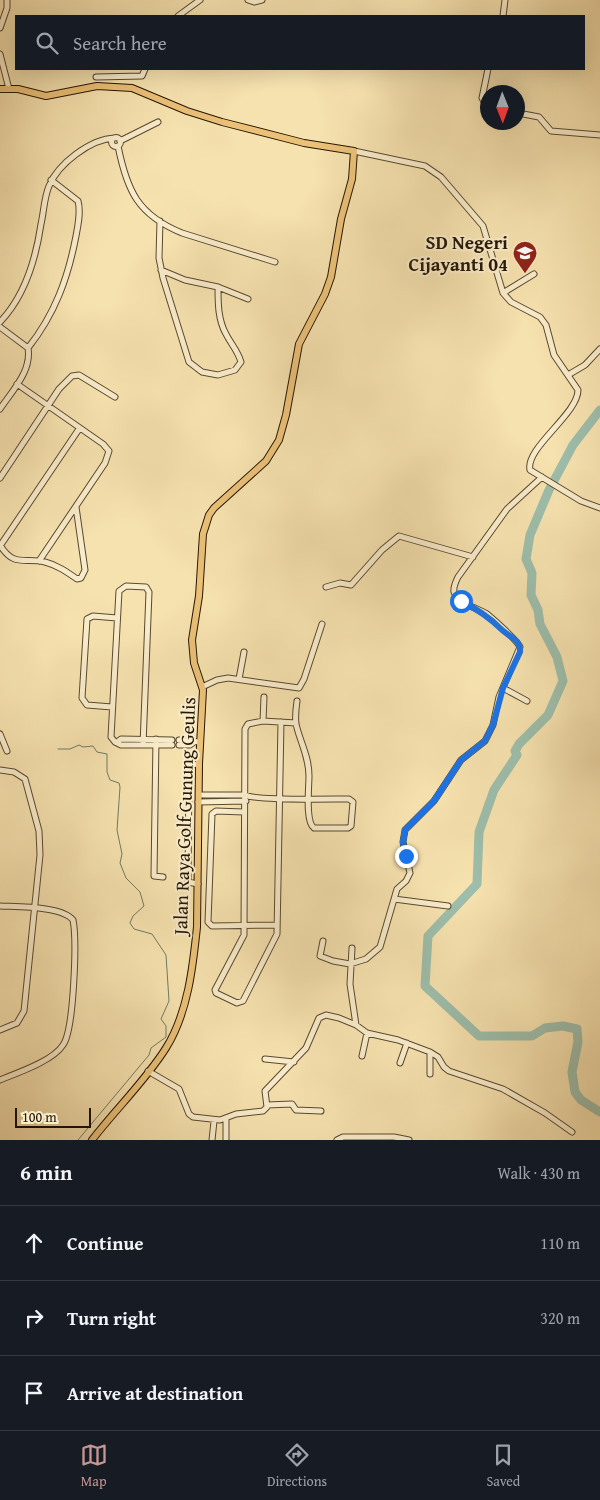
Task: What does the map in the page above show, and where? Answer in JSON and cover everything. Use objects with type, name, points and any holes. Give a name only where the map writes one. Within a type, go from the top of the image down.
[{"type":"main road","points":[[0,89],[27,90],[46,96],[98,86],[132,88],[187,111],[222,122],[304,143],[354,151]]},
{"type":"main road","name":"Jalan Raya Golf Gunung Geulis","points":[[92,1140],[166,1049],[178,1025],[194,950],[198,884],[199,764],[197,742],[202,688],[194,664],[192,640],[199,596],[203,534],[209,515],[222,500],[266,461],[279,440],[286,416],[299,344],[325,294],[331,277],[341,219],[352,179],[354,151]]},
{"type":"street","points":[[179,15],[200,0]]},
{"type":"street","points":[[248,0],[254,2],[262,0]]},
{"type":"street","points":[[503,15],[505,0]]},
{"type":"street","points":[[0,28],[9,1]]},
{"type":"street","points":[[0,54],[9,89]]},
{"type":"street","points":[[96,77],[142,76],[145,70]]},
{"type":"street","points":[[485,85],[488,70]]},
{"type":"street","points":[[525,114],[539,117],[551,131],[600,136]]},
{"type":"street","points":[[0,322],[13,305],[31,267],[47,192],[52,180],[63,166],[82,151],[98,142],[118,142],[158,122]]},
{"type":"street","points":[[118,142],[125,176],[132,194],[144,210],[160,222],[182,233],[275,262]]},
{"type":"street","points":[[354,151],[425,166],[441,176],[483,226],[503,293],[512,302],[540,317],[546,324],[554,355],[578,390],[577,398],[546,438],[529,465],[533,474],[542,477],[547,482],[581,501],[600,508]]},
{"type":"street","points":[[0,409],[27,367],[28,348],[48,318],[64,286],[70,265],[78,219],[78,201],[52,180]]},
{"type":"street","points":[[160,222],[159,247],[161,270],[189,362],[202,372],[218,375],[235,370],[241,362],[239,354],[224,329],[219,312],[218,287]]},
{"type":"street","points":[[161,270],[185,280],[218,287],[248,299]]},
{"type":"street","points":[[503,293],[534,274]]},
{"type":"street","points":[[0,327],[28,348]]},
{"type":"street","points":[[568,375],[585,365],[600,349]]},
{"type":"street","points":[[0,478],[59,389],[72,376],[79,376],[115,397]]},
{"type":"street","points":[[17,384],[103,444],[109,452],[105,463],[39,561]]},
{"type":"street","points":[[76,508],[84,575],[77,578],[57,566],[39,561],[18,561],[10,557],[0,545],[79,429]]},
{"type":"street","points":[[323,941],[320,952],[321,956],[333,961],[350,964],[366,959],[380,947],[399,886],[406,881],[410,873],[404,849],[405,830],[434,801],[461,760],[485,741],[493,725],[503,688],[520,648],[515,639],[501,629],[488,615],[461,601],[456,595],[456,583],[507,509],[542,477]]},
{"type":"street","points":[[326,587],[340,584],[351,585],[382,550],[399,536],[473,557]]},
{"type":"street","points":[[143,742],[150,603],[148,589],[139,586],[120,588],[112,707],[112,737],[121,745],[143,742],[172,742]]},
{"type":"street","points":[[112,707],[87,706],[82,698],[87,619],[93,616],[117,618]]},
{"type":"street","points":[[202,688],[217,680],[240,679],[295,689],[302,687],[322,624]]},
{"type":"street","points":[[240,679],[244,652]]},
{"type":"street","points":[[503,688],[527,701]]},
{"type":"street","points":[[264,697],[264,721]]},
{"type":"street","points":[[198,798],[247,797],[309,799],[351,800],[351,826],[348,828],[311,827],[309,799],[308,759],[296,723],[296,701]]},
{"type":"street","points":[[281,722],[277,934],[242,1002],[237,1003],[216,993],[215,989],[243,938],[244,802],[247,797],[245,729],[252,722],[264,721],[281,722],[296,723]]},
{"type":"street","points":[[0,734],[7,751]]},
{"type":"street","points":[[156,742],[154,876],[163,877]]},
{"type":"street","points":[[179,742],[190,745],[197,742]]},
{"type":"street","points":[[198,884],[188,882],[188,820],[189,765],[199,764]]},
{"type":"street","points":[[0,770],[14,772],[25,778],[35,814],[40,855],[24,1012],[16,1023],[0,1030]]},
{"type":"street","points":[[198,798],[244,802]]},
{"type":"street","points":[[244,812],[216,811],[212,814],[208,922],[212,926],[277,925]]},
{"type":"street","points":[[188,820],[198,819]]},
{"type":"street","points":[[188,828],[198,828]]},
{"type":"street","points":[[394,899],[448,906]]},
{"type":"street","points":[[0,906],[36,908],[67,914],[73,920],[75,951],[68,1034],[63,1046],[53,1055],[0,1080]]},
{"type":"street","points":[[352,948],[350,984],[356,1025]]},
{"type":"street","points":[[148,1071],[179,1089],[189,1114],[193,1117],[214,1121],[266,1110],[265,1091],[267,1087],[294,1062],[310,1042],[317,1022],[322,1015],[338,1018],[356,1025],[367,1033],[407,1043],[430,1052],[449,1071],[502,1089],[545,1113],[572,1132]]},
{"type":"street","points":[[362,1056],[367,1033]]},
{"type":"street","points":[[400,1063],[407,1043]]},
{"type":"street","points":[[430,1052],[430,1074]]},
{"type":"street","points":[[265,1059],[294,1062]]},
{"type":"street","points":[[267,1105],[292,1104],[297,1110],[321,1111]]},
{"type":"street","points":[[226,1118],[226,1140]]},
{"type":"street","points":[[212,1140],[214,1121]]},
{"type":"street","points":[[337,1140],[343,1137],[394,1137],[408,1140]]},
{"type":"waterway","points":[[600,410],[573,445],[549,490],[530,535],[526,559],[532,573],[531,595],[538,610],[540,624],[557,657],[563,681],[548,715],[519,744],[515,751],[517,755],[494,790],[479,832],[477,884],[428,936],[425,986],[479,1036],[532,1036],[545,1028],[563,1026],[577,1029],[578,1042],[572,1072],[575,1092],[581,1100],[600,1112]]},
{"type":"waterway","points":[[58,749],[70,749],[79,745],[83,747],[93,746],[97,752],[107,754],[107,772],[110,780],[119,783],[120,787],[117,830],[122,854],[120,863],[126,878],[140,892],[144,906],[133,916],[130,923],[134,929],[152,934],[166,955],[169,1001],[161,1019],[166,1026],[166,1037],[151,1048],[149,1055],[78,1140]]},
{"type":"place","name":"SD Negeri Cijayanti 04","points":[[525,274]]},
{"type":"route","points":[[406,856],[403,842],[405,830],[434,801],[461,760],[485,741],[493,725],[499,697],[520,652],[515,639],[501,629],[493,619],[461,601]]}]
